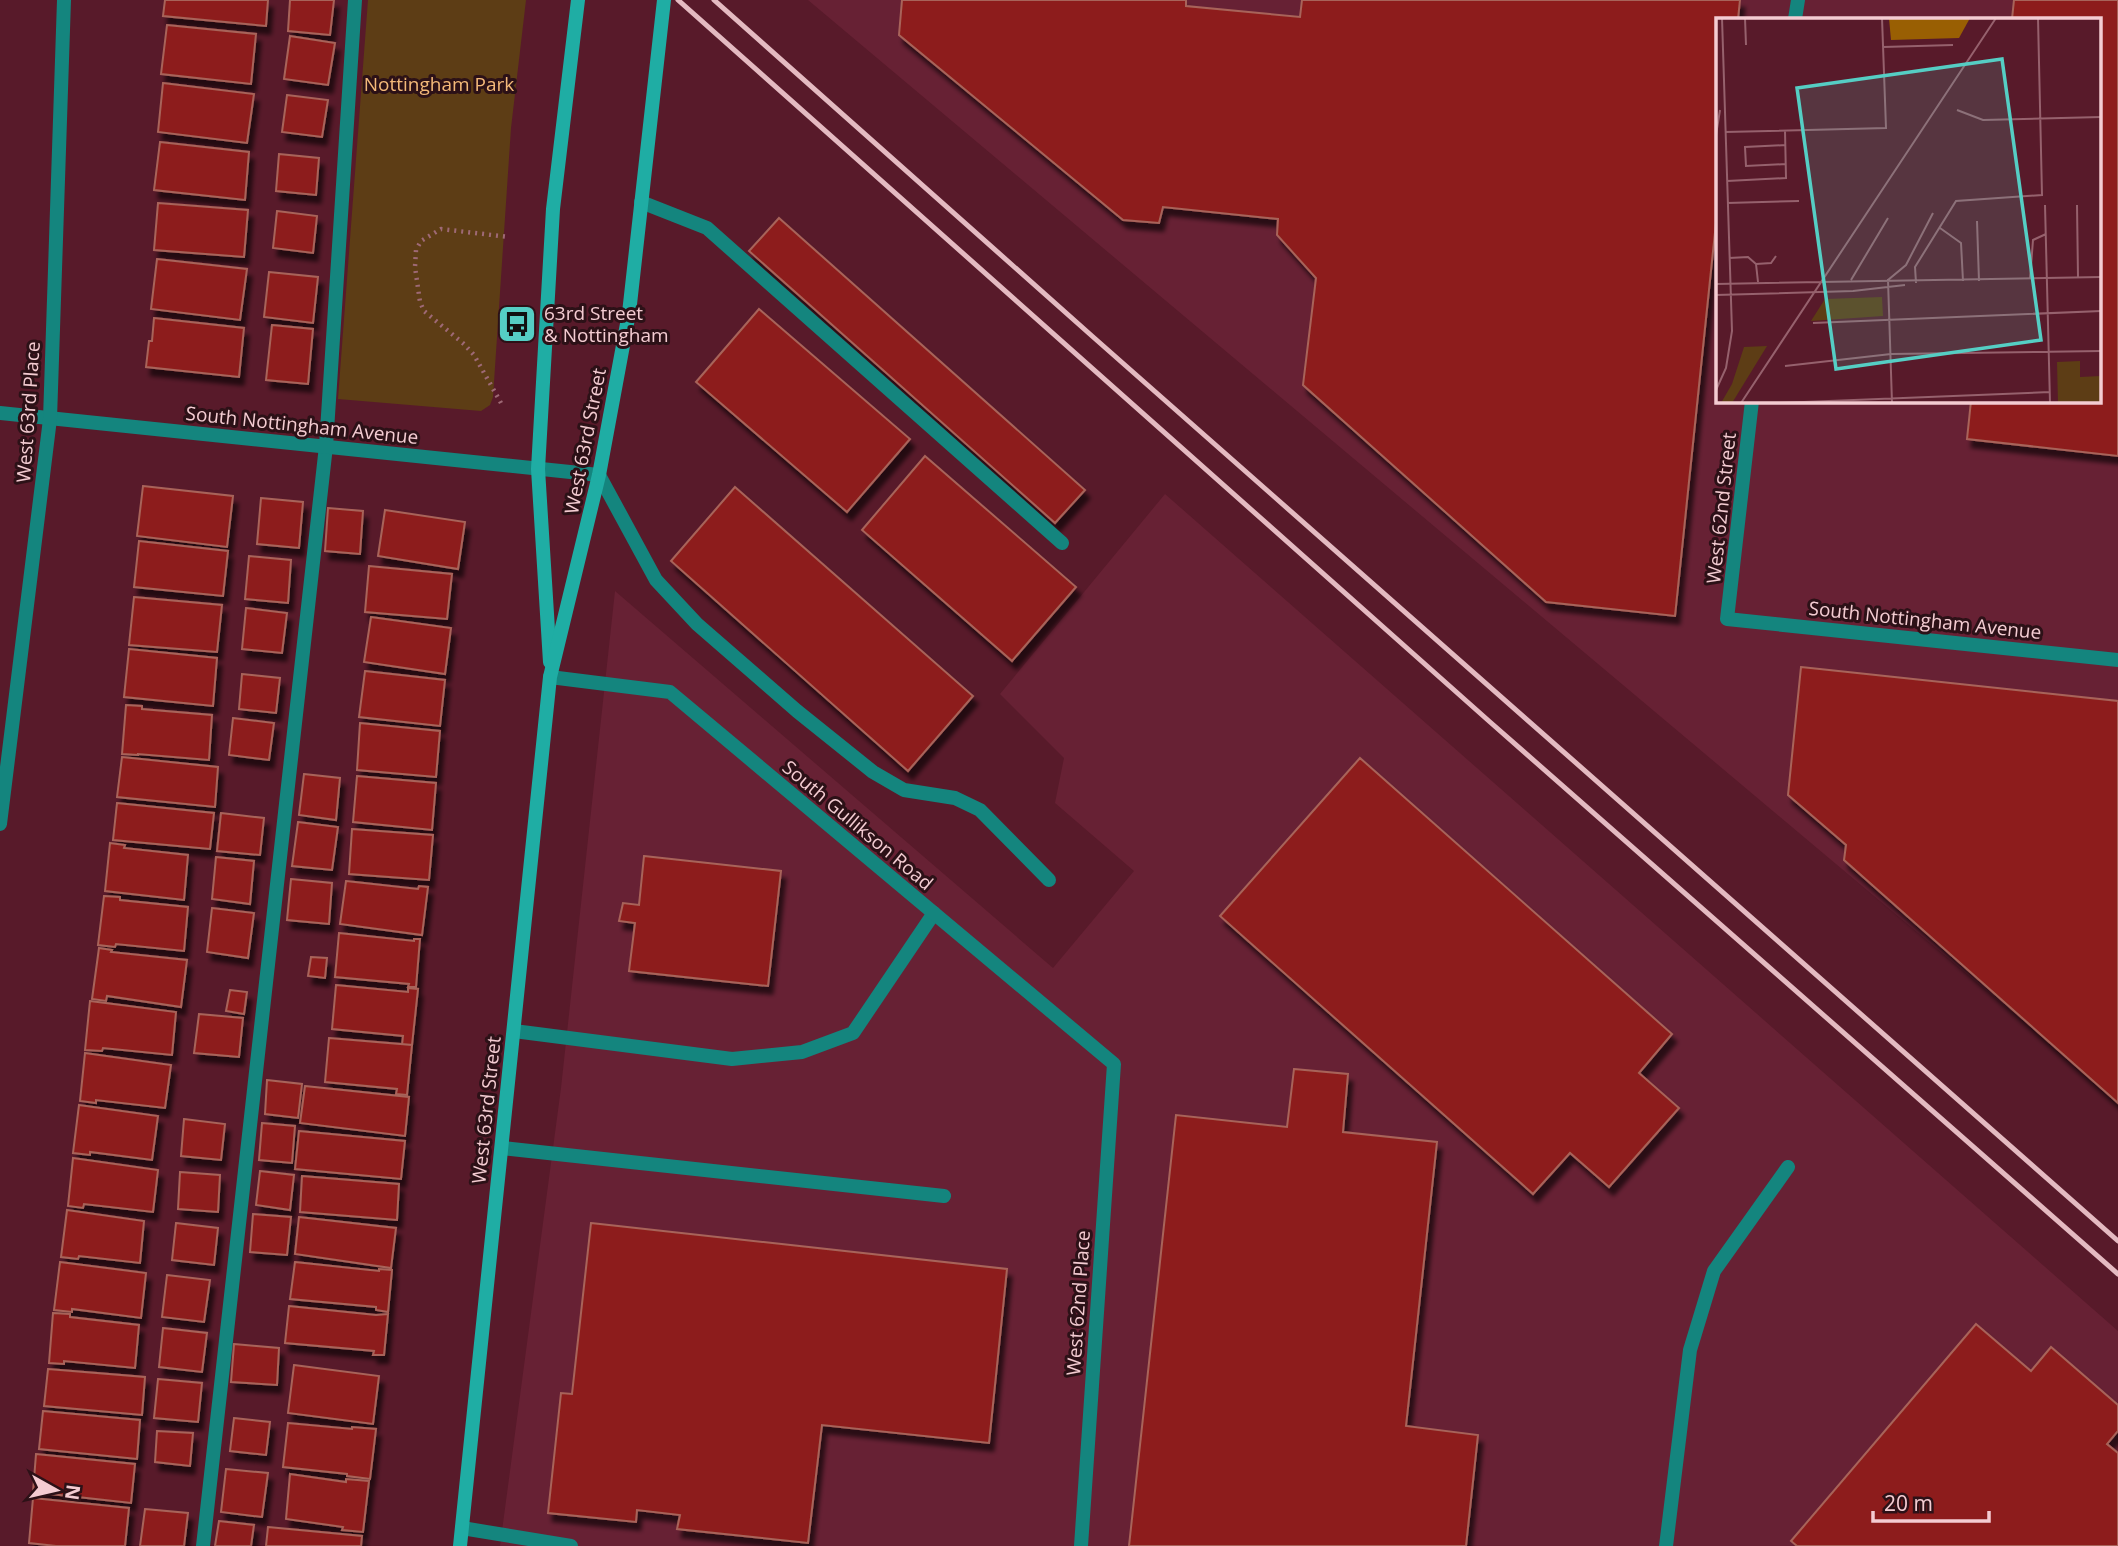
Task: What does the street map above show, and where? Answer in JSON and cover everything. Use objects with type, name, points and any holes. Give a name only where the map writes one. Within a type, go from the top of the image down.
[{"type":"main road","name":"West 63rd Street","points":[[551,677],[538,469],[553,209],[578,0]]},
{"type":"main road","name":"West 63rd Street","points":[[460,1546],[551,677],[600,475],[629,313],[664,0]]},
{"type":"street","name":"West 63rd Place","points":[[0,824],[50,419],[64,0]]},
{"type":"street","points":[[203,1546],[326,446],[355,0]]},
{"type":"street","points":[[1796,18],[1798,0]]},
{"type":"street","points":[[641,202],[707,228],[1062,543]]},
{"type":"street","name":"West 62nd Street","points":[[1727,619],[1752,402]]},
{"type":"street","name":"South Nottingham Avenue","points":[[0,413],[600,475]]},
{"type":"street","points":[[600,475],[656,580],[697,624],[797,711],[873,772],[904,790],[956,798],[980,810],[1049,880]]},
{"type":"street","name":"South Nottingham Avenue","points":[[1727,619],[2118,660]]},
{"type":"street","name":"South Gullikson Road","points":[[551,677],[670,692],[1114,1064]]},
{"type":"street","points":[[514,1031],[732,1059],[802,1052],[853,1033],[934,913]]},
{"type":"street","name":"West 62nd Place","points":[[1081,1546],[1114,1064]]},
{"type":"street","points":[[502,1147],[944,1196]]},
{"type":"street","points":[[1666,1546],[1690,1350],[1714,1271],[1788,1167]]},
{"type":"street","points":[[462,1528],[571,1546]]},
{"type":"path","points":[[501,403],[474,355],[425,311],[420,302],[415,267],[416,250],[421,241],[441,229],[509,237]]},
{"type":"shaded area","points":[[808,0],[2118,0],[2118,1101]]},
{"type":"shaded area","points":[[1165,494],[2118,1331],[2118,1546],[500,1546],[561,1088],[615,591],[1053,968],[1134,871],[1055,803],[1064,758],[1000,694]]},
{"type":"green space","name":"Nottingham Park","points":[[368,0],[526,0],[511,128],[493,397],[490,405],[481,411],[338,399]]},
{"type":"building","points":[[165,0],[268,0],[266,26],[163,16]]},
{"type":"building","points":[[290,0],[334,0],[330,35],[288,31]]},
{"type":"building","points":[[902,0],[1186,0],[1186,6],[1300,17],[1302,0],[1740,0],[1738,18],[1716,18],[1716,223],[1675,616],[1546,602],[1303,385],[1316,278],[1277,235],[1278,219],[1163,207],[1159,223],[1123,220],[899,35]]},
{"type":"building","points":[[2014,0],[2118,0],[2118,456],[1967,439],[1971,402],[2100,402],[2100,18],[2012,18]]},
{"type":"building","points":[[167,25],[256,34],[251,84],[161,74]]},
{"type":"building","points":[[290,36],[335,43],[328,85],[284,79]]},
{"type":"building","points":[[163,83],[254,94],[247,143],[158,132]]},
{"type":"building","points":[[287,95],[328,100],[322,137],[282,132]]},
{"type":"building","points":[[160,142],[249,152],[245,200],[154,190]]},
{"type":"building","points":[[279,154],[319,158],[316,195],[276,191]]},
{"type":"building","points":[[158,203],[248,210],[244,257],[154,250]]},
{"type":"building","points":[[277,211],[317,216],[313,253],[273,248]]},
{"type":"building","points":[[779,218],[1085,490],[1055,523],[749,251]]},
{"type":"building","points":[[157,259],[247,269],[240,320],[151,309]]},
{"type":"building","points":[[269,272],[318,277],[313,323],[264,317]]},
{"type":"building","points":[[759,309],[910,439],[847,512],[696,382]]},
{"type":"building","points":[[154,318],[244,328],[239,377],[146,367]]},
{"type":"building","points":[[272,325],[313,329],[308,384],[266,380]]},
{"type":"building","points":[[925,456],[1076,587],[1012,661],[862,530]]},
{"type":"building","points":[[143,486],[233,496],[227,547],[137,536]]},
{"type":"building","points":[[735,487],[973,696],[908,771],[671,561]]},
{"type":"building","points":[[261,498],[303,502],[299,548],[257,544]]},
{"type":"building","points":[[328,508],[363,511],[360,554],[325,551]]},
{"type":"building","points":[[385,510],[465,522],[458,569],[378,556]]},
{"type":"building","points":[[139,541],[228,551],[223,596],[134,587]]},
{"type":"building","points":[[249,556],[291,560],[288,603],[245,599]]},
{"type":"building","points":[[369,566],[452,574],[447,619],[365,612]]},
{"type":"building","points":[[134,597],[222,605],[217,652],[129,645]]},
{"type":"building","points":[[246,608],[287,613],[282,653],[242,649]]},
{"type":"building","points":[[371,617],[451,628],[445,674],[364,662]]},
{"type":"building","points":[[129,649],[217,658],[213,706],[124,697]]},
{"type":"building","points":[[1801,667],[2118,701],[2118,1103],[1844,860],[1846,845],[1788,795]]},
{"type":"building","points":[[365,671],[445,680],[440,726],[359,717]]},
{"type":"building","points":[[242,674],[280,678],[276,713],[239,709]]},
{"type":"building","points":[[126,705],[142,706],[142,709],[212,715],[209,760],[122,754]]},
{"type":"building","points":[[233,718],[274,723],[269,760],[229,755]]},
{"type":"building","points":[[360,723],[440,731],[436,777],[357,770]]},
{"type":"building","points":[[122,757],[218,767],[215,807],[117,797]]},
{"type":"building","points":[[1360,758],[1672,1034],[1639,1073],[1679,1108],[1609,1187],[1570,1153],[1533,1194],[1220,916]]},
{"type":"building","points":[[304,774],[340,778],[336,820],[299,815]]},
{"type":"building","points":[[357,776],[436,783],[432,830],[353,822]]},
{"type":"building","points":[[117,803],[214,813],[210,849],[113,840]]},
{"type":"building","points":[[221,813],[264,818],[260,855],[217,851]]},
{"type":"building","points":[[298,822],[338,827],[332,870],[292,866]]},
{"type":"building","points":[[352,829],[433,835],[429,880],[349,874]]},
{"type":"building","points":[[110,843],[125,845],[124,848],[188,855],[184,900],[105,891]]},
{"type":"building","points":[[644,856],[781,871],[768,986],[629,971],[635,923],[619,921],[623,903],[639,905]]},
{"type":"building","points":[[216,857],[254,861],[250,904],[212,899]]},
{"type":"building","points":[[291,879],[332,883],[329,924],[287,920]]},
{"type":"building","points":[[346,881],[418,889],[419,886],[428,887],[422,935],[340,924]]},
{"type":"building","points":[[104,896],[188,907],[184,951],[116,944],[115,947],[98,945]]},
{"type":"building","points":[[212,908],[254,913],[248,958],[207,952]]},
{"type":"building","points":[[339,933],[414,941],[420,939],[416,987],[408,987],[409,984],[335,977]]},
{"type":"building","points":[[99,948],[112,950],[111,952],[187,960],[181,1007],[107,996],[106,1001],[92,999]]},
{"type":"building","points":[[311,957],[327,958],[325,978],[308,976]]},
{"type":"building","points":[[336,985],[408,992],[408,988],[418,989],[412,1045],[402,1045],[403,1036],[332,1029]]},
{"type":"building","points":[[230,990],[247,992],[244,1014],[226,1011]]},
{"type":"building","points":[[90,1001],[176,1012],[172,1055],[103,1048],[102,1051],[85,1050]]},
{"type":"building","points":[[199,1014],[243,1018],[239,1057],[194,1053]]},
{"type":"building","points":[[329,1038],[412,1045],[407,1095],[396,1094],[397,1089],[325,1082]]},
{"type":"building","points":[[85,1053],[171,1065],[165,1108],[96,1100],[96,1103],[80,1101]]},
{"type":"building","points":[[1294,1069],[1348,1074],[1343,1132],[1437,1142],[1406,1426],[1478,1435],[1466,1546],[1129,1546],[1176,1115],[1287,1127]]},
{"type":"building","points":[[267,1080],[302,1084],[298,1118],[265,1114]]},
{"type":"building","points":[[305,1086],[409,1097],[405,1136],[300,1123]]},
{"type":"building","points":[[79,1105],[158,1116],[152,1160],[90,1152],[90,1155],[73,1153]]},
{"type":"building","points":[[184,1119],[225,1124],[221,1160],[181,1156]]},
{"type":"building","points":[[262,1123],[295,1126],[292,1163],[259,1160]]},
{"type":"building","points":[[299,1131],[405,1141],[401,1179],[295,1169]]},
{"type":"building","points":[[73,1158],[158,1170],[153,1212],[84,1204],[83,1208],[68,1206]]},
{"type":"building","points":[[260,1171],[294,1175],[290,1210],[256,1205]]},
{"type":"building","points":[[180,1172],[220,1175],[218,1212],[178,1209]]},
{"type":"building","points":[[302,1176],[399,1184],[397,1220],[300,1212]]},
{"type":"building","points":[[67,1210],[144,1221],[140,1263],[79,1256],[78,1259],[61,1257]]},
{"type":"building","points":[[253,1214],[291,1217],[287,1255],[250,1252]]},
{"type":"building","points":[[299,1217],[396,1228],[391,1268],[295,1254]]},
{"type":"building","points":[[176,1223],[218,1228],[214,1265],[172,1260]]},
{"type":"building","points":[[591,1223],[1007,1269],[989,1443],[822,1425],[808,1543],[677,1529],[680,1515],[637,1510],[636,1522],[548,1513],[561,1393],[572,1394]]},
{"type":"building","points":[[60,1262],[146,1273],[141,1318],[72,1309],[72,1312],[54,1310]]},
{"type":"building","points":[[295,1262],[392,1270],[388,1312],[376,1310],[376,1307],[290,1299]]},
{"type":"building","points":[[167,1275],[210,1280],[204,1322],[162,1317]]},
{"type":"building","points":[[289,1306],[388,1314],[384,1355],[373,1355],[374,1351],[285,1343]]},
{"type":"building","points":[[53,1313],[139,1325],[135,1368],[64,1361],[64,1364],[49,1363]]},
{"type":"building","points":[[1976,1324],[2031,1371],[2051,1347],[2118,1405],[2118,1431],[2107,1444],[2118,1453],[2118,1546],[1797,1546],[1791,1541]]},
{"type":"building","points":[[163,1328],[207,1333],[202,1372],[159,1367]]},
{"type":"building","points":[[234,1344],[279,1348],[277,1385],[231,1382]]},
{"type":"building","points":[[294,1365],[379,1376],[373,1424],[288,1413]]},
{"type":"building","points":[[48,1369],[145,1377],[142,1415],[44,1406]]},
{"type":"building","points":[[158,1379],[202,1383],[198,1422],[154,1418]]},
{"type":"building","points":[[43,1411],[140,1420],[137,1459],[39,1449]]},
{"type":"building","points":[[234,1418],[270,1422],[266,1455],[230,1451]]},
{"type":"building","points":[[288,1423],[376,1429],[370,1479],[283,1467]]},
{"type":"building","points":[[157,1431],[193,1433],[190,1466],[155,1462]]},
{"type":"building","points":[[36,1454],[135,1464],[131,1503],[33,1492]]},
{"type":"building","points":[[226,1469],[268,1473],[262,1517],[221,1512]]},
{"type":"building","points":[[290,1474],[346,1482],[346,1479],[369,1481],[363,1532],[286,1519]]},
{"type":"building","points":[[33,1498],[129,1508],[125,1546],[56,1546],[29,1543]]},
{"type":"building","points":[[145,1509],[188,1513],[184,1546],[140,1546]]},
{"type":"building","points":[[219,1521],[254,1525],[251,1546],[215,1546]]},
{"type":"building","points":[[268,1527],[362,1536],[361,1546],[266,1546]]},
{"type":"railway","points":[[678,0],[1490,722],[2118,1274]]},
{"type":"railway","points":[[714,0],[2118,1241]]},
{"type":"place","name":"63rd Street & Nottingham","points":[[517,324]]}]
